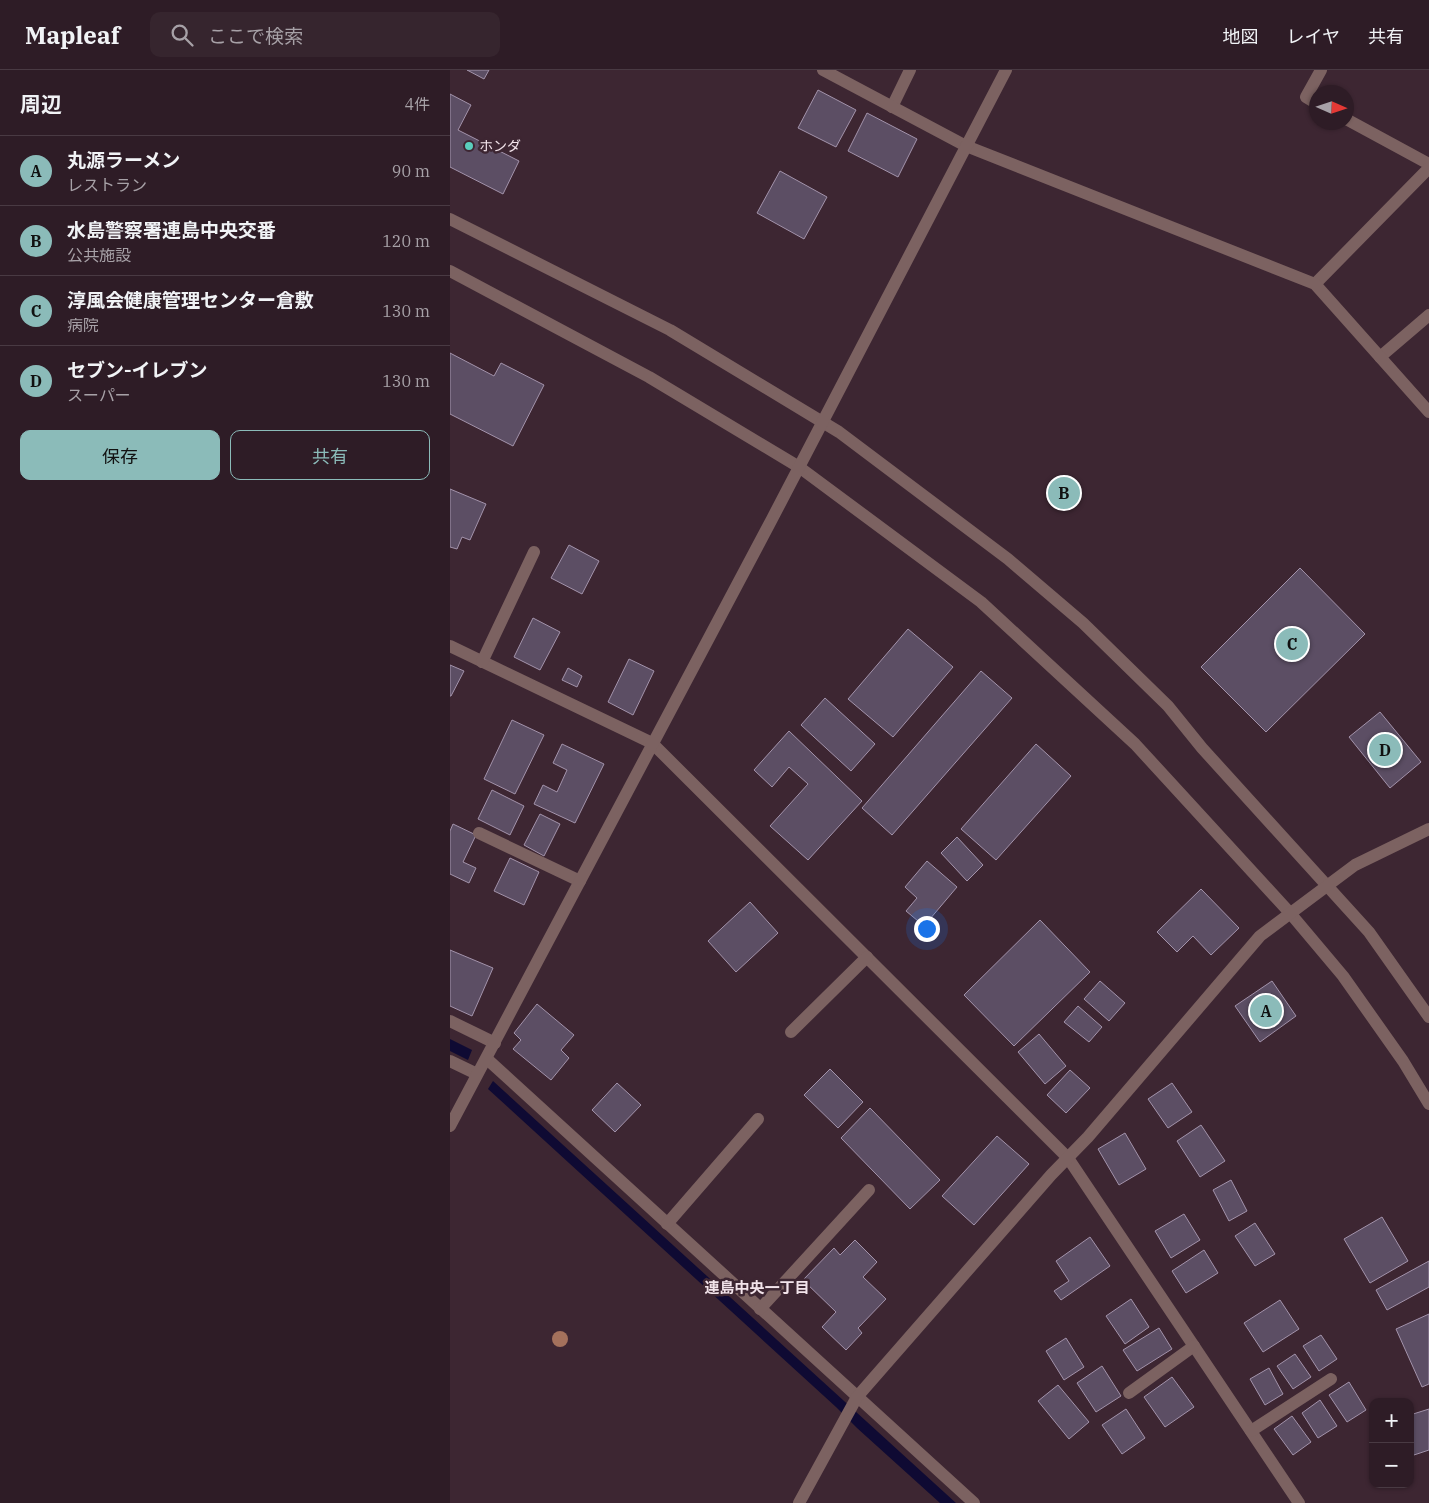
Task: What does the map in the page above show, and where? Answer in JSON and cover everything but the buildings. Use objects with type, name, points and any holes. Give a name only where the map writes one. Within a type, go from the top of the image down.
[{"type":"street","points":[[823,70],[966,146],[1315,284],[1429,412]]},
{"type":"street","points":[[892,107],[910,70]]},
{"type":"street","points":[[450,1126],[477,1074],[487,1059],[1006,70]]},
{"type":"street","points":[[1313,85],[1321,70]]},
{"type":"street","points":[[1315,284],[1429,166],[1354,124]]},
{"type":"street","points":[[450,219],[670,330],[839,432],[1008,559],[1083,623],[1168,706],[1202,748],[1369,932],[1429,1016]]},
{"type":"street","points":[[450,271],[649,377],[799,466],[981,602],[1135,744],[1290,913],[1343,976],[1403,1061],[1429,1104]]},
{"type":"street","points":[[1380,357],[1429,315]]},
{"type":"street","points":[[482,662],[534,552]]},
{"type":"street","points":[[450,646],[652,743],[1068,1158],[1299,1503]]},
{"type":"street","points":[[800,1503],[856,1398],[1068,1158],[1260,936],[1355,865],[1429,829]]},
{"type":"street","points":[[479,833],[580,881]]},
{"type":"street","points":[[791,1032],[867,957]]},
{"type":"street","points":[[450,1022],[495,1043]]},
{"type":"street","points":[[487,1059],[856,1398],[974,1503]]},
{"type":"street","points":[[450,1060],[477,1074]]},
{"type":"street","points":[[667,1224],[758,1119]]},
{"type":"street","points":[[760,1310],[869,1190]]},
{"type":"street","points":[[1128,1393],[1194,1346]]},
{"type":"street","points":[[1251,1431],[1331,1379]]},
{"type":"shaded area","points":[[450,1039],[472,1050],[468,1060],[450,1051]]},
{"type":"shaded area","points":[[493,1081],[956,1503],[940,1503],[857,1428],[488,1089]]},
{"type":"place","name":"ホンダ","points":[[469,146]]},
{"type":"place","name":"水島警察署連島中央交番","points":[[1064,493]]},
{"type":"place","name":"淳風会健康管理センター倉敷","points":[[1292,644]]},
{"type":"place","name":"セブン-イレブン","points":[[1385,750]]},
{"type":"place","name":"丸源ラーメン","points":[[1266,1011]]},
{"type":"district","name":"連島中央一丁目","points":[[757,1287]]}]
